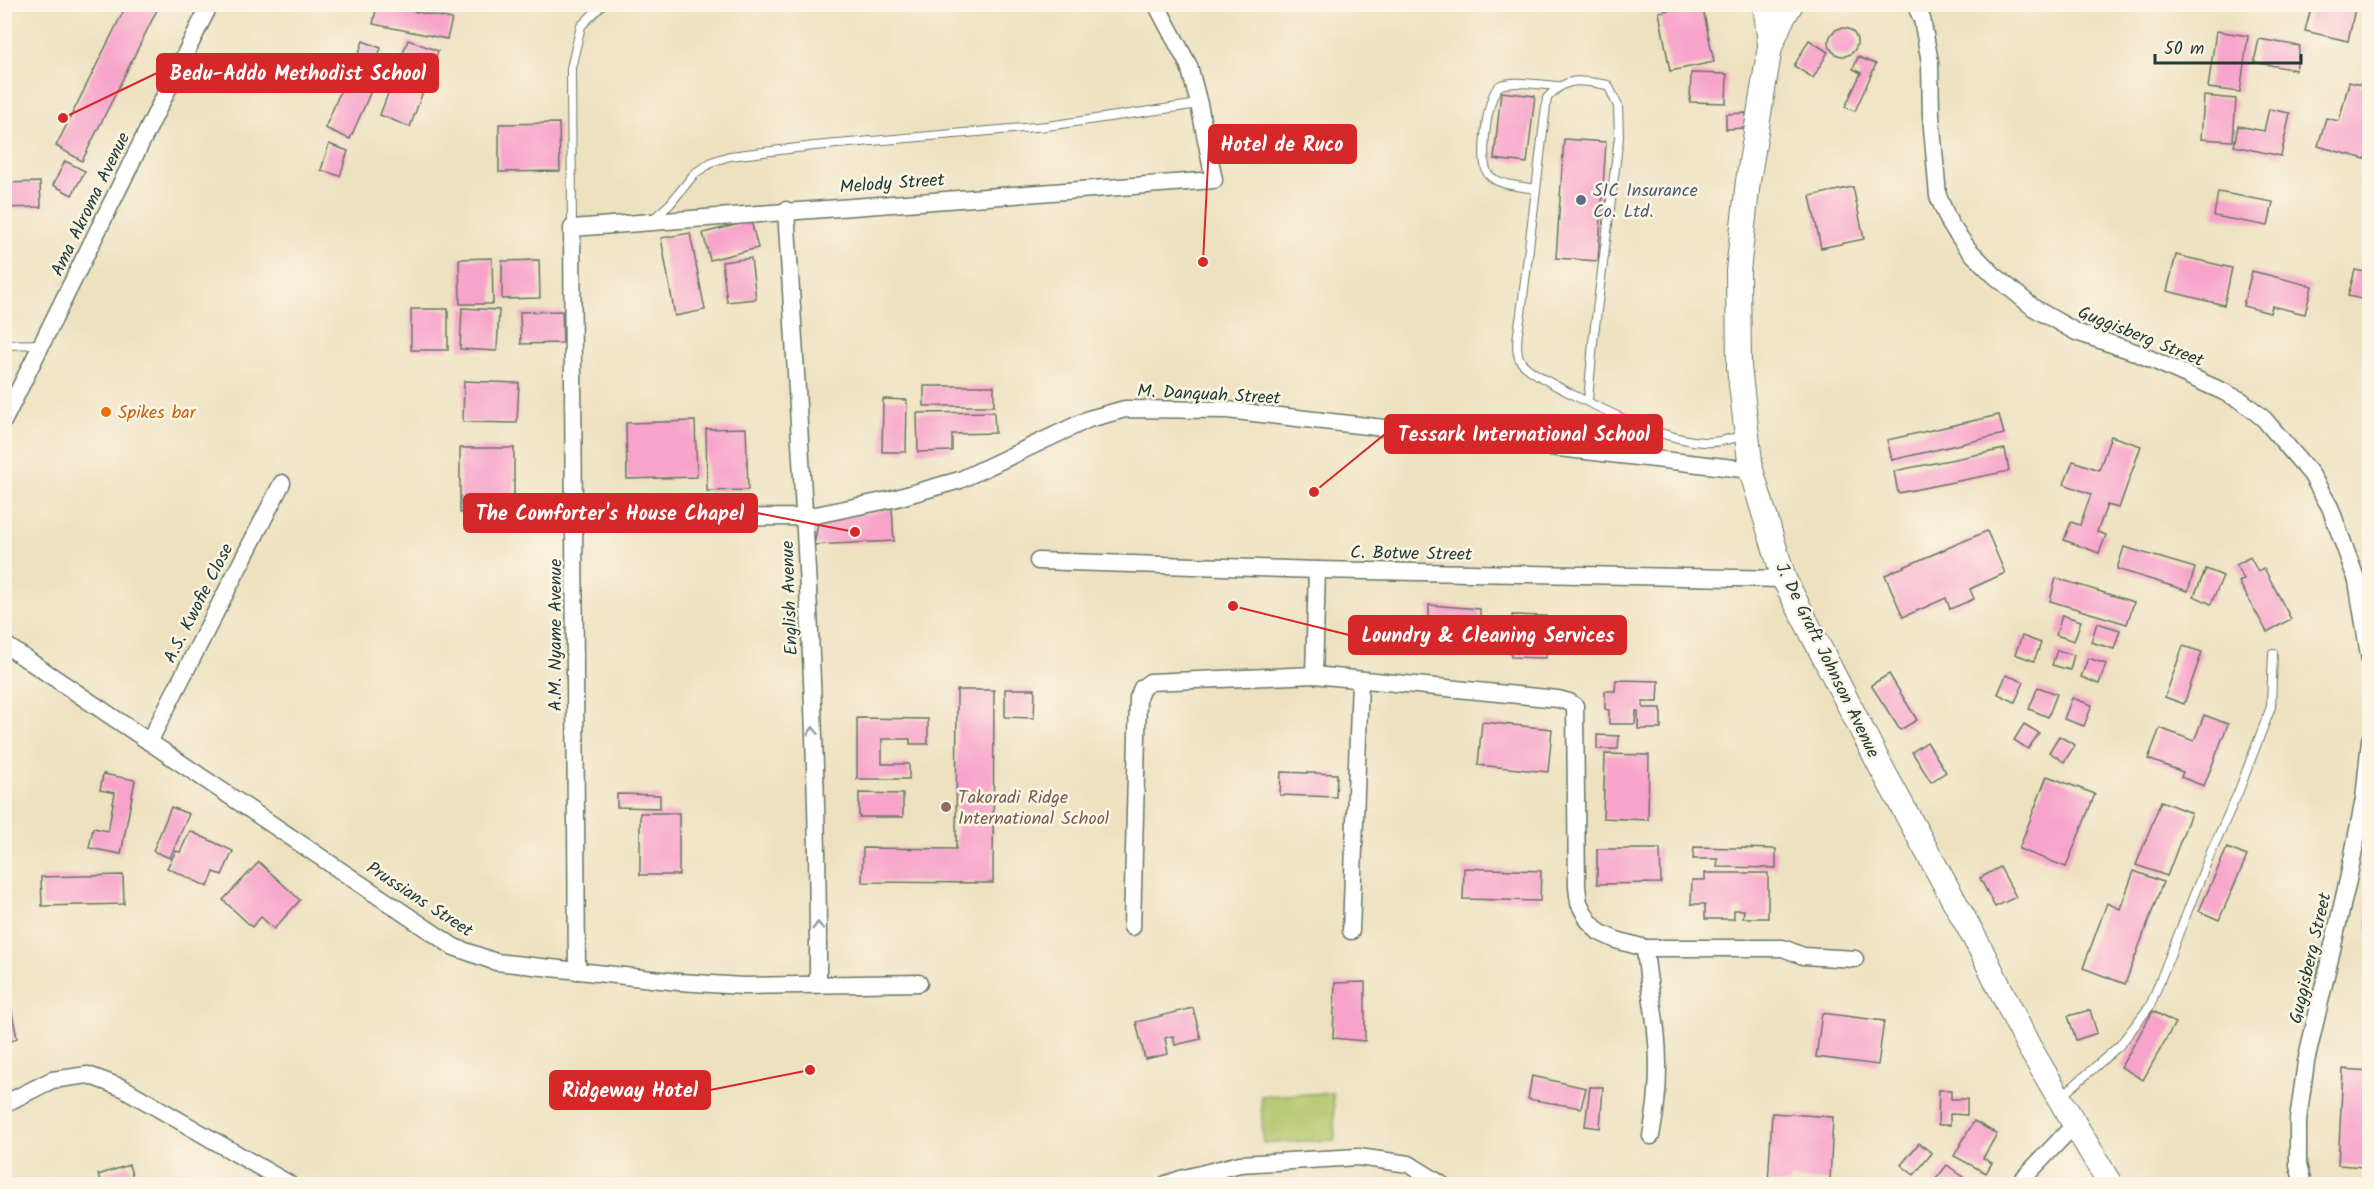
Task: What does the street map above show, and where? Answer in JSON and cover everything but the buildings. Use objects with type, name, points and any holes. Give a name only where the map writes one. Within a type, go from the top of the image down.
[{"type":"street","name":"Ama Akroma Avenue","points":[[4,420],[210,4]]},
{"type":"street","points":[[1156,4],[1189,66],[1199,104]]},
{"type":"street","name":"J. De Graft Johnson Avenue","points":[[1765,4],[1770,47]]},
{"type":"street","name":"J. De Graft Johnson Avenue","points":[[1791,4],[1770,47],[1748,181],[1738,271],[1739,367],[1751,470],[1784,579],[1882,769],[1980,948],[2028,1045],[2110,1185]]},
{"type":"street","name":"Guggisberg Street","points":[[1915,4],[1922,19],[1930,62],[1931,126],[1938,196],[1950,224],[1969,250],[1994,275],[2034,308],[2076,332],[2135,352],[2222,391],[2242,402],[2264,419],[2311,474],[2330,507],[2357,581],[2370,661]]},
{"type":"street","name":"Melody Street","points":[[572,228],[786,210],[1214,180],[1199,104]]},
{"type":"street","name":"English Avenue","points":[[786,210],[806,517],[818,884],[818,984]]},
{"type":"street","name":"A.M. Nyame Avenue","points":[[572,228],[577,971]]},
{"type":"street","name":"M. Danquah Street","points":[[574,518],[806,517],[893,499],[960,480],[1089,419],[1125,409],[1227,410],[1751,470]]},
{"type":"street","name":"A.S. Kwofie Close","points":[[149,742],[282,483]]},
{"type":"street","name":"C. Botwe Street","points":[[1038,561],[1317,570],[1784,579]]},
{"type":"street","points":[[1314,675],[1317,570]]},
{"type":"street","name":"Prussians Street","points":[[4,644],[454,947],[496,962],[679,982],[743,986],[919,983]]},
{"type":"street","points":[[1132,927],[1138,698],[1142,688],[1150,682],[1314,675],[1558,699],[1575,706],[1579,903],[1588,921],[1599,932],[1616,940],[1645,948],[1783,948],[1803,956],[1855,959]]},
{"type":"street","points":[[1350,932],[1360,681]]},
{"type":"street","name":"Guggisberg Street","points":[[2303,1185],[2298,1165],[2298,1120],[2306,1062],[2348,880],[2364,799],[2370,740]]},
{"type":"street","points":[[1645,948],[1657,1052],[1658,1104],[1652,1136]]},
{"type":"street","points":[[4,1104],[51,1080],[88,1075],[123,1088],[288,1185]]},
{"type":"street","points":[[2018,1185],[2075,1124]]},
{"type":"street","points":[[1166,1185],[1240,1164],[1358,1157],[1409,1164],[1441,1185]]},
{"type":"lane","points":[[572,228],[572,68],[582,26],[603,4]]},
{"type":"lane","points":[[1536,189],[1495,180],[1486,172],[1484,160],[1490,104],[1494,90],[1502,84],[1557,86],[1578,80],[1608,85],[1618,106],[1619,137],[1594,331],[1588,400]]},
{"type":"lane","points":[[1557,86],[1547,98],[1518,344],[1519,359],[1527,369],[1651,430],[1702,442],[1724,442],[1747,434]]},
{"type":"lane","points":[[650,223],[670,204],[695,173],[714,160],[729,156],[814,146],[1047,126],[1199,104]]},
{"type":"lane","points":[[4,345],[41,344]]},
{"type":"lane","points":[[2059,1098],[2120,1045],[2150,1006],[2271,707],[2273,653]]},
{"type":"green space","points":[[1333,1093],[1335,1140],[1263,1143],[1261,1096]]},
{"type":"place","name":"Bedu-Addo Methodist School","points":[[63,118]]},
{"type":"place","name":"SIC Insurance Co. Ltd.","points":[[1581,200]]},
{"type":"place","name":"Hotel de Ruco","points":[[1203,262]]},
{"type":"place","name":"Spikes bar","points":[[106,412]]},
{"type":"place","name":"Tessark International School","points":[[1314,492]]},
{"type":"place","name":"The Comforter's House Chapel","points":[[855,532]]},
{"type":"place","name":"Loundry & Cleaning Services","points":[[1233,606]]},
{"type":"place","name":"Takoradi Ridge International School","points":[[946,807]]},
{"type":"place","name":"Ridgeway Hotel","points":[[810,1070]]}]
